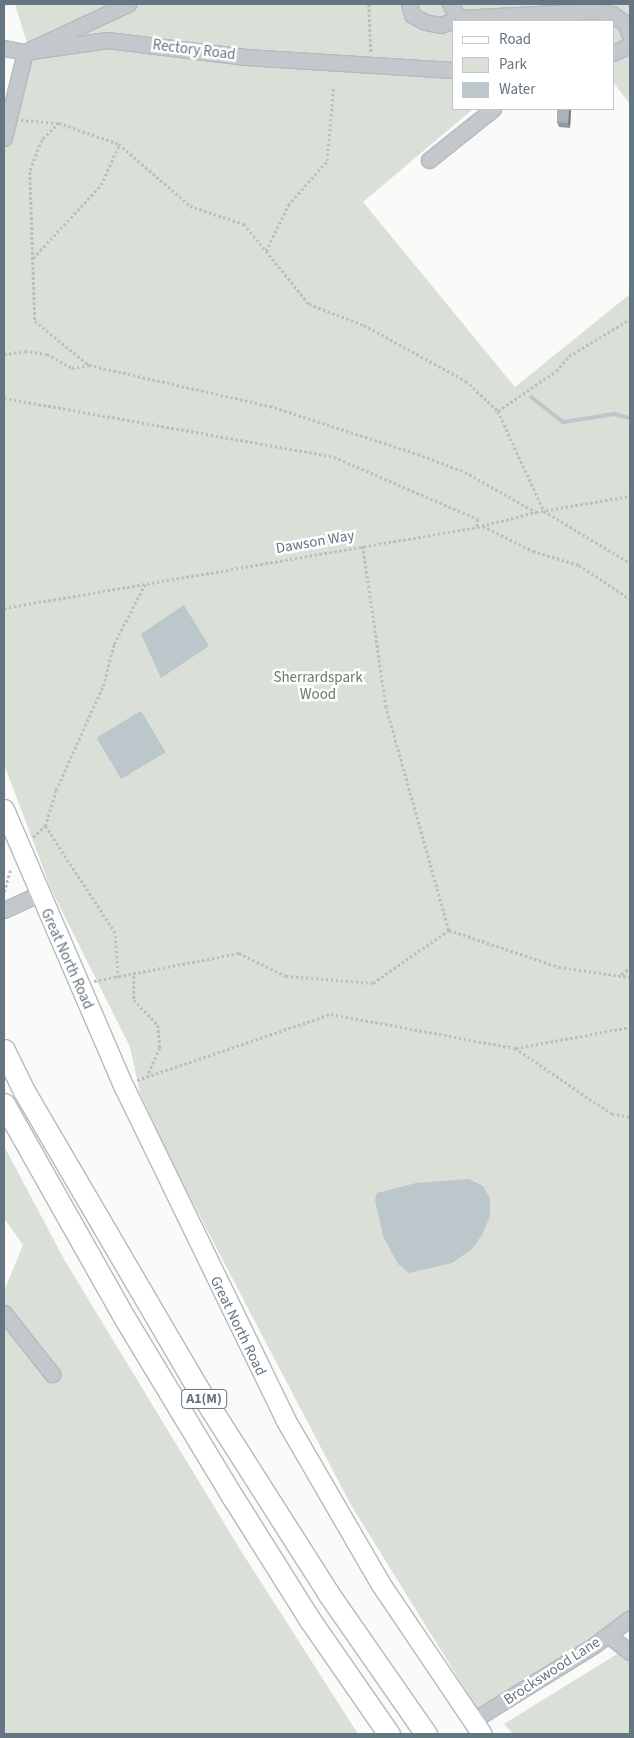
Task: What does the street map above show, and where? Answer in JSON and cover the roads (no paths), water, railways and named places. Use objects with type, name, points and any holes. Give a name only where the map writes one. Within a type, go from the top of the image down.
[{"type":"highway","name":"A1(M)","points":[[4,1050],[24,1091],[197,1387],[328,1594],[426,1734]]},
{"type":"highway","name":"A1(M)","points":[[4,1104],[119,1308],[234,1499],[310,1620],[389,1734]]},
{"type":"main road","name":"Great North Road","points":[[4,809],[38,894],[191,1230],[285,1419],[380,1583],[477,1728]]},
{"type":"street","points":[[4,138],[25,52],[128,4]]},
{"type":"street","points":[[409,4],[412,15],[425,22],[441,25],[452,21]]},
{"type":"street","points":[[450,4],[459,18]]},
{"type":"street","points":[[454,20],[459,18],[594,11],[612,14],[625,23],[630,36]]},
{"type":"street","name":"Rectory Road","points":[[4,48],[25,52],[107,40],[246,57],[452,70]]},
{"type":"street","points":[[614,52],[630,45]]},
{"type":"street","points":[[429,160],[492,110]]},
{"type":"street","points":[[4,910],[38,894]]},
{"type":"street","points":[[4,1313],[52,1374]]},
{"type":"street","name":"Brockswood Lane","points":[[477,1728],[630,1618]]},
{"type":"street","points":[[608,1635],[630,1652]]},
{"type":"water","points":[[184,605],[209,646],[161,678],[141,634]]},
{"type":"water","points":[[141,711],[166,752],[121,779],[96,738]]},
{"type":"water","points":[[469,1179],[483,1186],[490,1199],[490,1216],[482,1235],[472,1249],[452,1263],[409,1273],[398,1264],[383,1236],[375,1200],[377,1193],[416,1183]]},
{"type":"waterway","points":[[531,397],[563,422],[614,414],[630,418]]},
{"type":"park label","name":"Sherrardspark Wood","points":[[318,686]]}]
